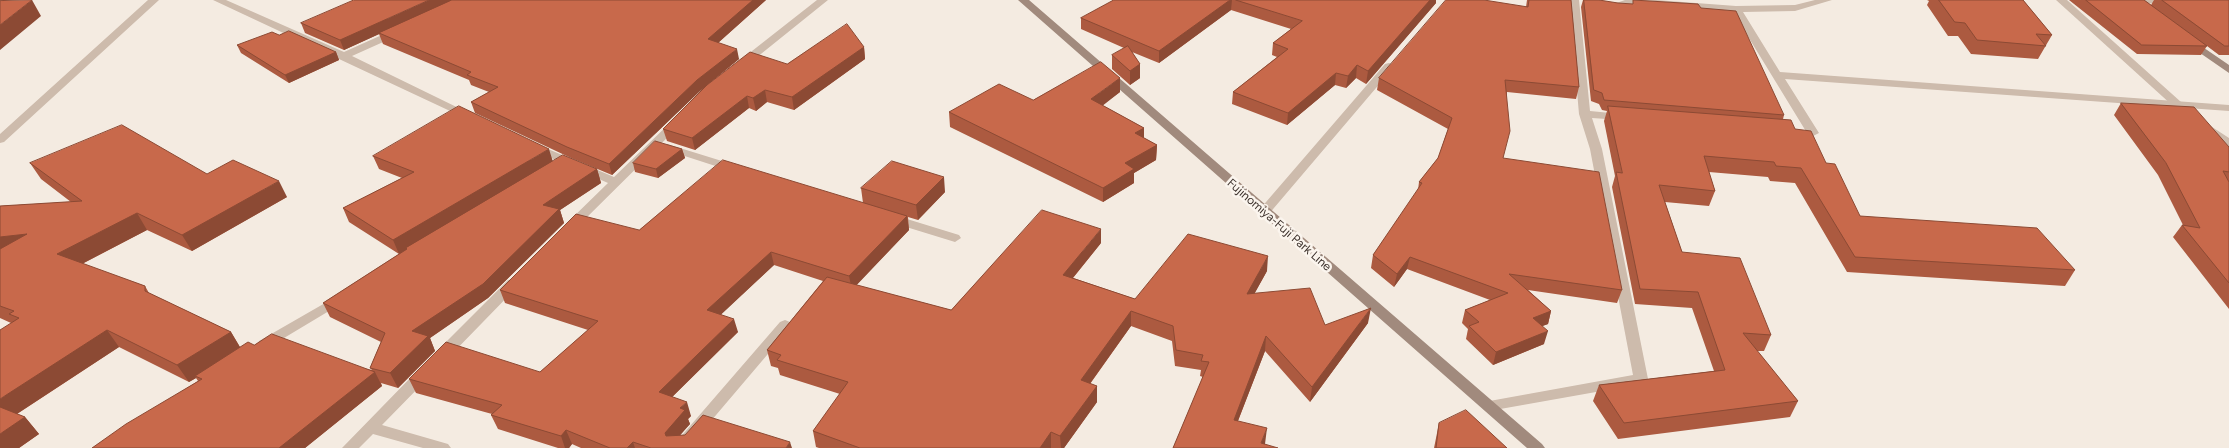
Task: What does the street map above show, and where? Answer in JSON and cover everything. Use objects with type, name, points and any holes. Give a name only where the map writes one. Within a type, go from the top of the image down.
[{"type":"main road","name":"Fujinomiya-Fuji Park Line","points":[[1023,0],[1537,448]]},
{"type":"main road","points":[[2136,0],[2151,12]]},
{"type":"main road","points":[[2182,35],[2226,66]]},
{"type":"street","points":[[0,140],[154,0]]},
{"type":"street","points":[[218,0],[344,56],[477,120]]},
{"type":"street","points":[[734,70],[823,0]]},
{"type":"street","points":[[1600,5],[1616,8],[1631,2],[1658,2],[1736,9],[1795,8],[1827,0]]},
{"type":"street","points":[[2061,0],[2176,104],[2229,144]]},
{"type":"street","points":[[2136,0],[2182,1]]},
{"type":"street","points":[[1489,406],[1642,379],[1596,149],[1585,114],[1578,1]]},
{"type":"street","points":[[1736,9],[1813,133],[1803,133]]},
{"type":"street","points":[[344,56],[406,28]]},
{"type":"street","points":[[1264,212],[1394,61]]},
{"type":"street","points":[[1776,75],[2229,108]]},
{"type":"street","points":[[559,238],[686,112]]},
{"type":"street","points":[[1585,114],[1635,118]]},
{"type":"street","points":[[655,143],[749,173]]},
{"type":"street","points":[[530,145],[614,182]]},
{"type":"street","points":[[549,172],[566,162]]},
{"type":"street","points":[[880,214],[955,238]]},
{"type":"street","points":[[350,448],[524,273]]},
{"type":"street","points":[[253,350],[354,289]]},
{"type":"street","points":[[680,448],[785,325]]},
{"type":"street","points":[[370,427],[442,448]]},
{"type":"building","points":[[32,0],[0,25],[0,1]]},
{"type":"building","points":[[354,0],[429,0],[340,40],[301,23]]},
{"type":"building","points":[[452,0],[753,0],[708,39],[737,49],[697,80],[609,164],[567,147],[471,102],[498,87],[467,75],[471,72],[379,33]]},
{"type":"building","points":[[1114,0],[1230,0],[1159,51],[1081,18]]},
{"type":"building","points":[[1236,0],[1430,0],[1368,71],[1357,65],[1348,76],[1336,73],[1288,113],[1233,92],[1288,49],[1273,43],[1302,21]]},
{"type":"building","points":[[1446,0],[1484,0],[1528,7],[1529,0],[1571,0],[1579,87],[1505,80],[1510,131],[1503,158],[1599,172],[1622,290],[1509,274],[1551,311],[1533,318],[1548,331],[1496,352],[1469,326],[1479,322],[1465,310],[1508,293],[1410,257],[1397,274],[1373,255],[1422,183],[1419,182],[1438,158],[1452,118],[1379,78]]},
{"type":"building","points":[[1584,0],[1633,4],[1633,0],[1698,4],[1701,8],[1736,11],[1784,115],[1604,100],[1602,93],[1594,90]]},
{"type":"building","points":[[1939,0],[2023,0],[2052,35],[2036,34],[2046,46],[1977,40],[1965,23],[1955,22]]},
{"type":"building","points":[[2086,0],[2144,0],[2207,46],[2142,45]]},
{"type":"building","points":[[2162,0],[2229,0],[2229,46],[2225,46]]},
{"type":"building","points":[[847,24],[864,47],[792,97],[765,90],[753,98],[747,96],[692,138],[663,129],[707,85],[750,52],[787,64]]},
{"type":"building","points":[[289,31],[336,52],[285,75],[237,45],[272,32],[279,35]]},
{"type":"building","points":[[1128,46],[1140,64],[1130,71],[1112,55]]},
{"type":"building","points":[[1101,62],[1120,78],[1091,99],[1144,128],[1135,133],[1157,145],[1125,163],[1134,169],[1103,188],[949,112],[999,84],[1033,100]]},
{"type":"building","points":[[2121,103],[2194,107],[2229,147],[2229,172],[2223,171],[2229,182],[2229,283],[2182,225],[2200,228],[2166,163]]},
{"type":"building","points":[[459,106],[549,149],[393,240],[343,208],[414,172],[373,156]]},
{"type":"building","points":[[1608,106],[1791,120],[1795,129],[1811,131],[1826,163],[1835,164],[1860,216],[2037,228],[2075,270],[1855,257],[1801,168],[1776,166],[1774,162],[1704,156],[1715,191],[1659,185],[1682,252],[1740,258],[1771,335],[1743,333],[1798,401],[1624,423],[1599,385],[1725,370],[1698,292],[1640,289],[1616,172],[1622,173]]},
{"type":"building","points":[[122,125],[207,174],[233,160],[279,181],[182,235],[137,213],[57,254],[145,286],[145,291],[231,332],[177,365],[107,330],[0,399],[0,330],[19,318],[9,314],[14,311],[0,306],[0,249],[27,234],[0,237],[0,206],[82,201],[30,163]]},
{"type":"building","points":[[655,141],[682,149],[656,169],[633,163]]},
{"type":"building","points":[[563,155],[597,169],[543,205],[559,209],[483,284],[412,331],[428,336],[390,373],[370,368],[385,333],[323,303],[406,248]]},
{"type":"building","points":[[723,160],[907,216],[849,276],[771,252],[707,310],[734,319],[659,392],[687,402],[680,408],[685,410],[665,433],[666,436],[685,435],[703,415],[790,442],[786,448],[651,448],[633,442],[627,448],[610,448],[566,430],[561,436],[491,415],[502,405],[409,379],[446,342],[540,372],[598,321],[500,290],[576,214],[639,230]]},
{"type":"building","points":[[892,161],[944,177],[916,205],[861,188]]},
{"type":"building","points":[[1042,210],[1101,229],[1063,275],[1135,299],[1188,234],[1268,256],[1247,294],[1310,288],[1325,325],[1371,308],[1312,387],[1266,336],[1234,420],[1267,428],[1261,443],[1278,448],[1173,448],[1209,362],[1201,361],[1203,355],[1176,350],[1173,326],[1131,311],[1081,380],[1097,386],[1060,436],[1051,432],[1040,448],[860,448],[813,431],[848,382],[777,360],[781,355],[767,350],[827,277],[951,310]]},
{"type":"building","points":[[272,334],[375,372],[279,448],[92,448],[126,424],[202,379],[195,376],[248,342],[254,345]]},
{"type":"building","points":[[0,407],[25,417],[0,434]]},
{"type":"building","points":[[1466,410],[1507,448],[1436,448],[1439,423]]}]
